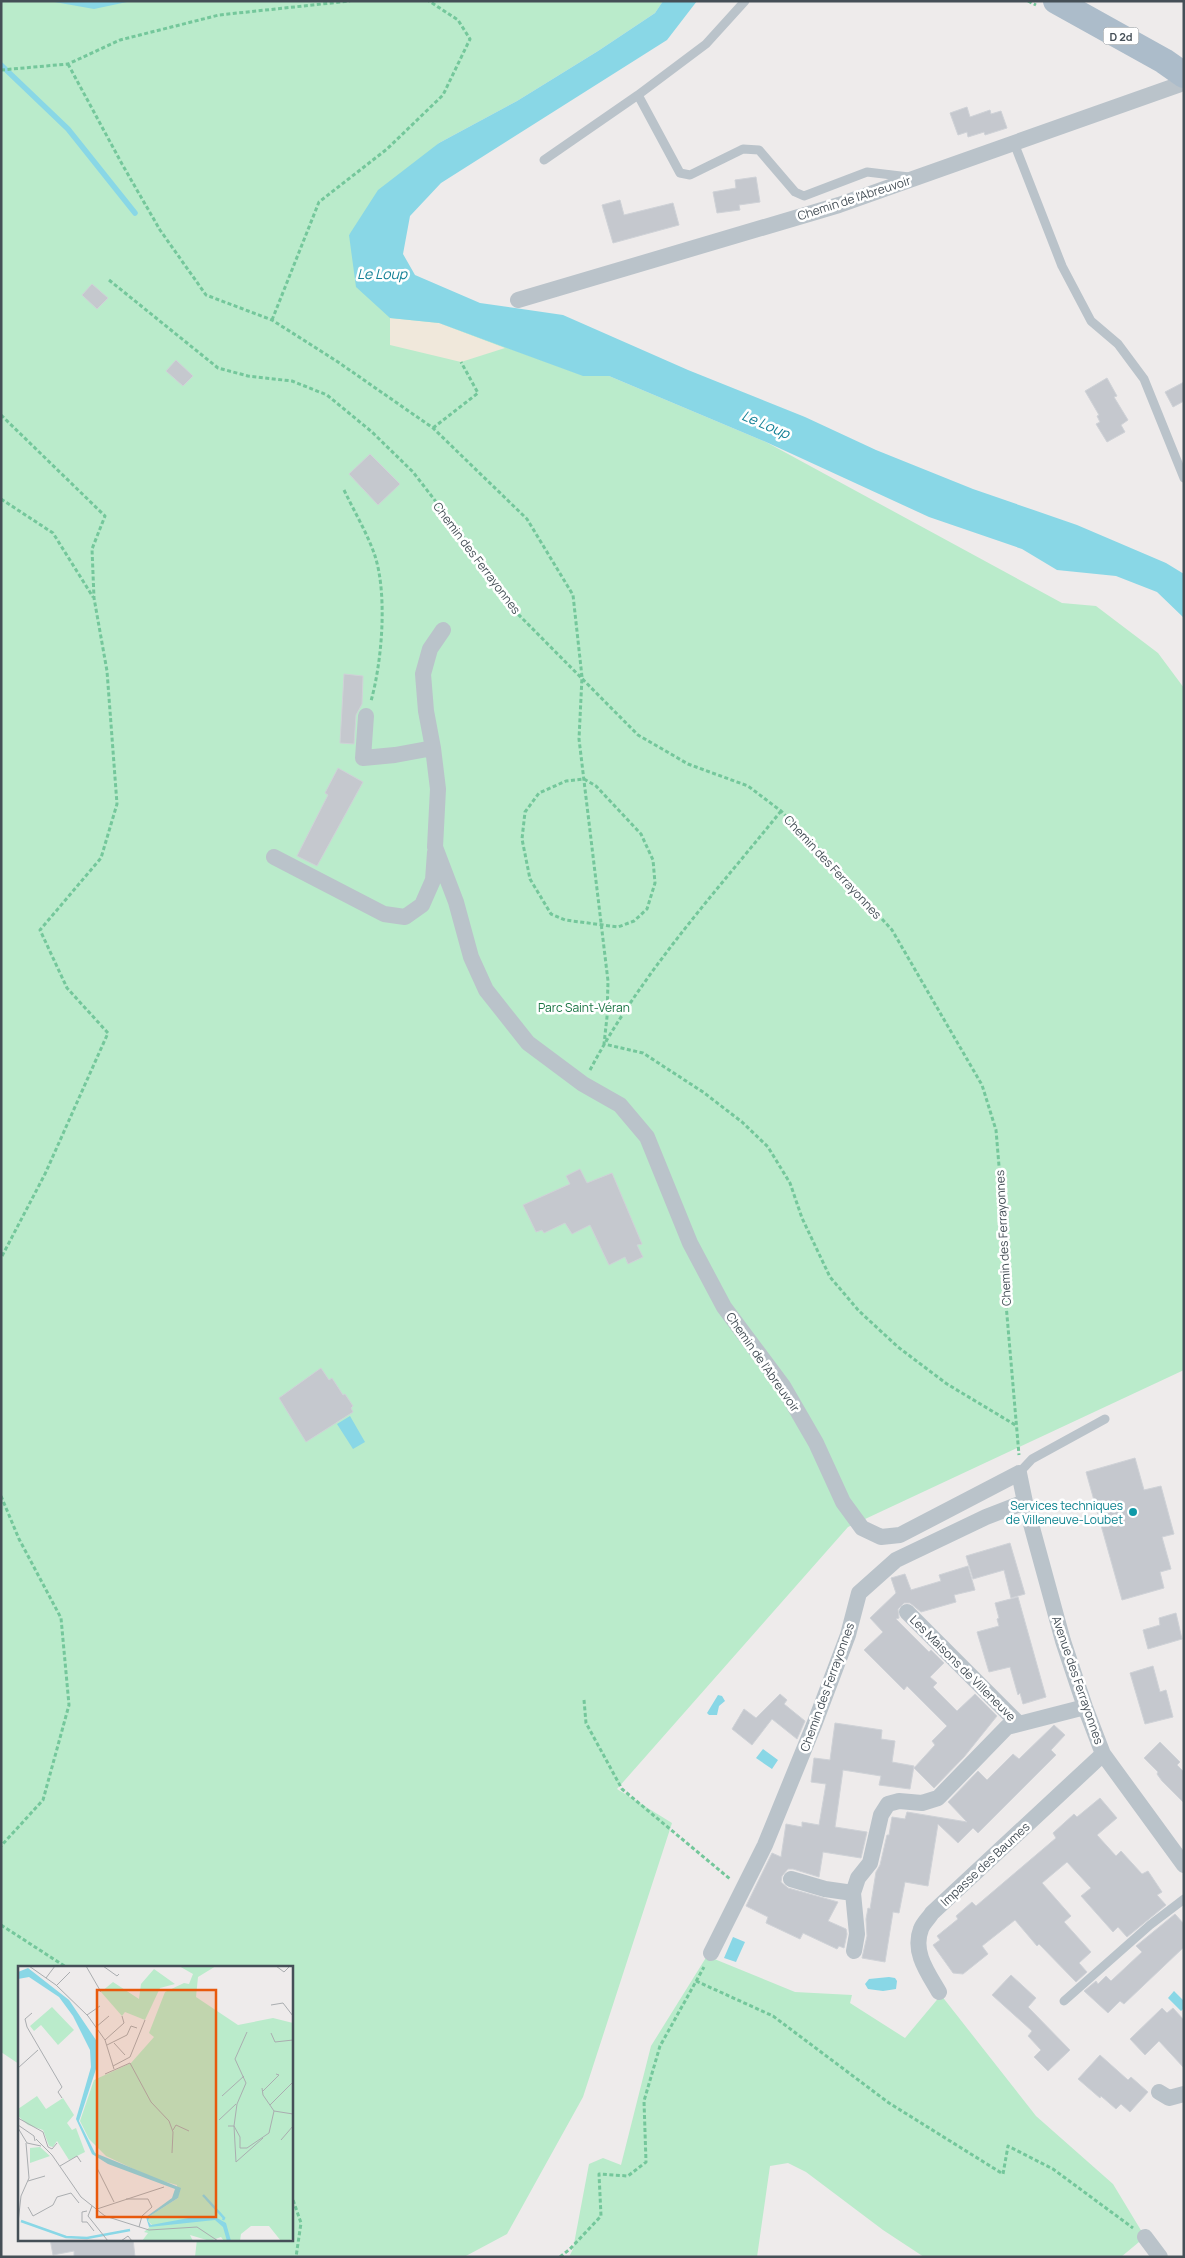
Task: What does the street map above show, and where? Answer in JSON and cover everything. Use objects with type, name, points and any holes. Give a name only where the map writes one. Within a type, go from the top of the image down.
[{"type":"main road","name":"D 2d","points":[[1056,1],[1184,74]]},
{"type":"main road","name":"D 2d","points":[[1082,1],[1109,12],[1184,57]]},
{"type":"street","name":"Chemin de l'Abreuvoir","points":[[518,300],[839,204],[1184,81]]},
{"type":"street","points":[[274,857],[384,914],[405,917],[422,905],[433,880],[438,789],[434,748],[426,710],[423,674],[430,649],[443,630]]},
{"type":"street","points":[[366,716],[363,758],[434,748]]},
{"type":"street","name":"Chemin de l'Abreuvoir","points":[[436,847],[456,902],[470,957],[486,990],[528,1042],[582,1084],[620,1105],[646,1137],[690,1243],[724,1306],[783,1386],[816,1443],[843,1502],[862,1528],[881,1537],[900,1535],[1020,1473]]},
{"type":"street","name":"Avenue des Ferrayonnes","points":[[1020,1473],[1025,1502],[1063,1641],[1085,1707],[1104,1754],[1184,1865]]},
{"type":"street","name":"Chemin des Ferrayonnes","points":[[711,1953],[765,1845],[848,1635],[859,1593],[896,1560],[986,1517],[1025,1502]]},
{"type":"street","name":"Les Maisons de Villeneuve","points":[[906,1612],[1019,1724]]},
{"type":"street","name":"Les Maisons de Villeneuve","points":[[853,1893],[858,1878],[870,1863],[880,1815],[888,1804],[900,1801],[922,1804],[938,1798],[1007,1727],[1085,1707]]},
{"type":"street","name":"Impasse des Baumes","points":[[939,1992],[923,1965],[918,1946],[921,1929],[932,1913],[1104,1754]]},
{"type":"street","points":[[791,1879],[853,1893],[857,1934],[854,1951]]},
{"type":"street","points":[[1159,2092],[1169,2098],[1184,2094]]},
{"type":"street","points":[[1144,2237],[1160,2257]]},
{"type":"lane","points":[[544,160],[638,96],[706,44],[745,1]]},
{"type":"lane","points":[[638,96],[680,173],[690,175],[743,149],[758,150],[794,192],[804,196],[867,172],[914,178]]},
{"type":"lane","points":[[1014,142],[1062,266],[1091,321],[1118,344],[1144,380],[1184,478]]},
{"type":"lane","points":[[1020,1473],[1032,1459],[1106,1419]]},
{"type":"lane","points":[[1064,2001],[1150,1925],[1184,1899]]},
{"type":"path","points":[[1,70],[68,64],[120,40],[219,15],[350,1]]},
{"type":"path","points":[[272,320],[320,202],[387,149],[442,95],[470,39],[458,20],[429,1]]},
{"type":"path","points":[[68,64],[160,230],[206,295],[272,320],[338,362],[433,428],[527,519],[573,595],[582,677],[580,738],[600,926],[608,981],[604,1044]]},
{"type":"path","name":"Chemin des Ferrayonnes","points":[[109,280],[218,368],[248,376],[292,381],[327,395],[365,426],[412,472],[481,560],[509,605],[638,736],[688,764],[748,786],[781,811],[816,846],[892,930],[982,1085],[996,1130],[1001,1190],[1006,1304],[1020,1473]]},
{"type":"path","points":[[433,428],[478,393],[462,362]]},
{"type":"path","points":[[1,415],[105,516],[92,549],[94,598],[107,671],[117,804],[101,858],[40,930],[67,988],[108,1033],[45,1174],[1,1258]]},
{"type":"path","points":[[344,490],[374,555],[380,589],[380,660],[366,716]]},
{"type":"path","points":[[1,499],[53,533],[94,598]]},
{"type":"path","points":[[584,779],[596,786],[641,834],[653,860],[655,883],[647,909],[634,921],[618,927],[600,926],[565,920],[551,914],[530,878],[522,839],[524,812],[539,793],[566,781],[584,779]]},
{"type":"path","points":[[582,1084],[604,1044],[651,972],[781,811]]},
{"type":"path","points":[[604,1044],[643,1053],[703,1092],[742,1122],[768,1147],[785,1176],[802,1218],[830,1277],[859,1311],[898,1347],[947,1384],[1017,1426]]},
{"type":"path","points":[[1,1496],[19,1539],[60,1618],[69,1705],[43,1800],[1,1846]]},
{"type":"path","points":[[584,1700],[586,1723],[622,1789],[742,1888]]},
{"type":"path","points":[[1,1925],[64,1966]]},
{"type":"path","points":[[560,2257],[601,2216],[599,2174],[628,2176],[646,2162],[644,2101],[660,2046],[711,1953]]},
{"type":"path","points":[[696,1981],[773,2016],[889,2103],[1003,2174],[1008,2146],[1052,2169],[1144,2237]]},
{"type":"path","points":[[292,2197],[301,2223],[296,2257]]},
{"type":"green space","name":"Parc Saint-Véran","points":[[1,1],[663,1],[655,13],[598,51],[517,101],[439,143],[349,235],[439,323],[582,375],[609,376],[766,442],[1062,603],[1096,606],[1158,653],[1184,688],[1184,1370],[848,1527],[617,1789],[672,1823],[583,2097],[507,2234],[464,2257],[195,2257],[197,2240],[292,2240],[292,1966],[18,1966],[18,2063],[1,2052]]},
{"type":"green space","points":[[707,1956],[795,1992],[852,1995],[850,2003],[905,2038],[941,1995],[1036,2116],[1113,2184],[1145,2237],[1121,2257],[924,2257],[883,2230],[806,2172],[788,2163],[770,2166],[757,2257],[569,2257],[573,2249],[589,2164],[603,2158],[621,2165],[651,2046]]},
{"type":"sand","points":[[390,318],[439,323],[505,348],[461,362],[390,345]]},
{"type":"water","points":[[49,1],[158,1],[127,2],[94,9]]},
{"type":"water","name":"Le Loup","points":[[663,1],[697,1],[667,40],[441,183],[410,216],[403,254],[415,275],[480,303],[563,315],[688,370],[805,417],[876,450],[973,489],[1077,525],[1166,563],[1184,574],[1184,618],[1157,592],[1116,576],[1057,570],[1022,549],[929,517],[766,442],[609,376],[583,376],[439,323],[390,318],[356,287],[349,235],[378,190],[439,143],[517,101],[598,51],[655,13]]},
{"type":"water","points":[[350,1416],[365,1442],[353,1449],[337,1424]]},
{"type":"water","points":[[718,1695],[722,1696],[725,1701],[719,1706],[717,1715],[709,1715],[707,1713]]},
{"type":"water","points":[[763,1749],[778,1760],[772,1769],[756,1758]]},
{"type":"water","points":[[733,1937],[745,1942],[736,1962],[724,1958]]},
{"type":"water","points":[[895,1978],[897,1981],[896,1989],[883,1991],[868,1989],[865,1984],[869,1979]]},
{"type":"water","points":[[1174,1991],[1184,2001],[1184,2008],[1181,2011],[1168,1998]]},
{"type":"building","points":[[967,107],[970,117],[990,110],[991,114],[1001,111],[1007,128],[985,135],[984,132],[968,137],[967,132],[958,135],[950,113]]},
{"type":"building","points":[[756,177],[760,202],[739,205],[740,210],[717,213],[713,192],[736,188],[735,180]]},
{"type":"building","points":[[620,200],[624,215],[673,203],[679,225],[613,243],[602,205]]},
{"type":"building","points":[[92,284],[108,298],[97,309],[82,295]]},
{"type":"building","points":[[176,360],[193,376],[183,386],[166,371]]},
{"type":"building","points":[[1107,378],[1117,396],[1114,397],[1128,420],[1121,425],[1125,432],[1107,442],[1096,424],[1100,422],[1097,416],[1099,415],[1085,391]]},
{"type":"building","points":[[1184,382],[1184,401],[1173,407],[1165,392]]},
{"type":"building","points":[[370,454],[400,484],[378,505],[349,474]]},
{"type":"building","points":[[344,674],[363,676],[362,704],[356,715],[354,744],[340,743]]},
{"type":"building","points":[[338,768],[363,782],[317,866],[297,856],[328,795],[325,793]]},
{"type":"building","points":[[580,1169],[587,1183],[612,1173],[642,1244],[637,1245],[643,1257],[628,1264],[625,1257],[609,1265],[590,1225],[572,1234],[565,1223],[544,1233],[542,1230],[536,1232],[523,1205],[570,1184],[566,1176]]},
{"type":"building","points":[[321,1368],[329,1380],[332,1378],[343,1395],[345,1394],[353,1406],[351,1408],[353,1412],[306,1442],[279,1398]]},
{"type":"building","name":"Services techniques de Villeneuve-Loubet","points":[[1135,1458],[1144,1490],[1161,1486],[1174,1534],[1162,1537],[1171,1569],[1160,1572],[1164,1588],[1122,1600],[1086,1472]]},
{"type":"building","points":[[1010,1543],[1025,1594],[1011,1598],[1004,1570],[973,1579],[966,1556]]},
{"type":"building","points":[[968,1566],[975,1590],[954,1595],[956,1602],[921,1612],[910,1603],[904,1603],[898,1609],[899,1618],[896,1619],[929,1652],[931,1650],[944,1663],[930,1677],[937,1683],[933,1687],[957,1711],[975,1694],[997,1716],[964,1757],[934,1788],[914,1768],[935,1745],[932,1741],[947,1726],[907,1686],[904,1690],[864,1650],[883,1632],[870,1618],[896,1593],[891,1578],[905,1574],[911,1590],[941,1581],[939,1575]]},
{"type":"building","points":[[1018,1597],[1046,1697],[1023,1704],[1020,1693],[1018,1695],[1010,1667],[989,1672],[977,1632],[999,1626],[995,1603]]},
{"type":"building","points":[[1176,1613],[1182,1639],[1148,1649],[1143,1630],[1160,1625],[1159,1618]]},
{"type":"building","points":[[1153,1666],[1160,1692],[1166,1690],[1173,1717],[1145,1724],[1130,1673]]},
{"type":"building","points":[[780,1694],[787,1700],[784,1704],[805,1721],[797,1739],[772,1719],[752,1745],[732,1729],[744,1709],[756,1718]]},
{"type":"building","points":[[835,1723],[882,1730],[881,1739],[895,1741],[892,1762],[914,1766],[910,1789],[879,1785],[881,1776],[843,1770],[835,1827],[867,1832],[861,1858],[823,1852],[819,1877],[793,1869],[788,1869],[782,1876],[781,1882],[788,1888],[838,1902],[828,1921],[846,1929],[847,1934],[844,1948],[839,1946],[837,1949],[803,1933],[800,1939],[766,1923],[768,1917],[746,1906],[772,1853],[781,1857],[786,1824],[802,1827],[802,1822],[819,1825],[826,1784],[811,1782],[814,1758],[830,1760]]},
{"type":"building","points":[[1054,1725],[1065,1735],[1051,1750],[1056,1755],[978,1833],[973,1828],[958,1843],[938,1824],[928,1886],[905,1882],[899,1913],[893,1912],[885,1962],[862,1958],[867,1936],[866,1919],[868,1908],[870,1909],[876,1872],[880,1865],[887,1835],[889,1835],[892,1817],[905,1819],[907,1812],[967,1822],[948,1802],[978,1771],[987,1780],[1013,1754],[1019,1759]]},
{"type":"building","points":[[1160,1742],[1180,1762],[1177,1765],[1184,1772],[1184,1803],[1162,1781],[1157,1774],[1158,1772],[1144,1758]]},
{"type":"building","points":[[1100,1798],[1117,1818],[1097,1835],[1116,1856],[1121,1851],[1142,1874],[1148,1871],[1162,1892],[1157,1895],[1166,1905],[1127,1937],[1118,1927],[1113,1932],[1081,1896],[1091,1888],[1067,1862],[1042,1883],[1071,1916],[1064,1922],[1091,1952],[1079,1963],[1087,1972],[1076,1982],[1039,1944],[1037,1946],[1015,1920],[982,1946],[988,1954],[963,1974],[953,1973],[933,1945],[940,1940],[937,1936],[958,1919],[956,1916],[972,1902],[976,1906],[1056,1838],[1053,1833],[1074,1814],[1077,1817]]},
{"type":"building","points":[[1175,1914],[1184,1924],[1184,1947],[1124,2004],[1120,2001],[1108,2013],[1084,1991],[1096,1981],[1098,1984],[1106,1976],[1111,1981],[1142,1952],[1136,1946]]},
{"type":"building","points":[[1011,1975],[1036,1998],[1028,2007],[1070,2050],[1048,2071],[1034,2057],[1041,2050],[1028,2036],[1032,2031],[992,1995]]},
{"type":"building","points":[[1162,2008],[1167,2013],[1173,2008],[1184,2020],[1184,2068],[1159,2041],[1145,2055],[1130,2039]]},
{"type":"building","points":[[1100,2055],[1128,2080],[1131,2077],[1148,2092],[1130,2112],[1121,2104],[1116,2109],[1078,2079]]},
{"type":"building","points":[[50,2240],[133,2240],[135,2257],[74,2257],[74,2251],[53,2255]]},
{"type":"waterway","points":[[1,65],[68,129],[135,213]]},
{"type":"place","name":"Services techniques de Villeneuve-Loubet","points":[[1133,1512]]}]
